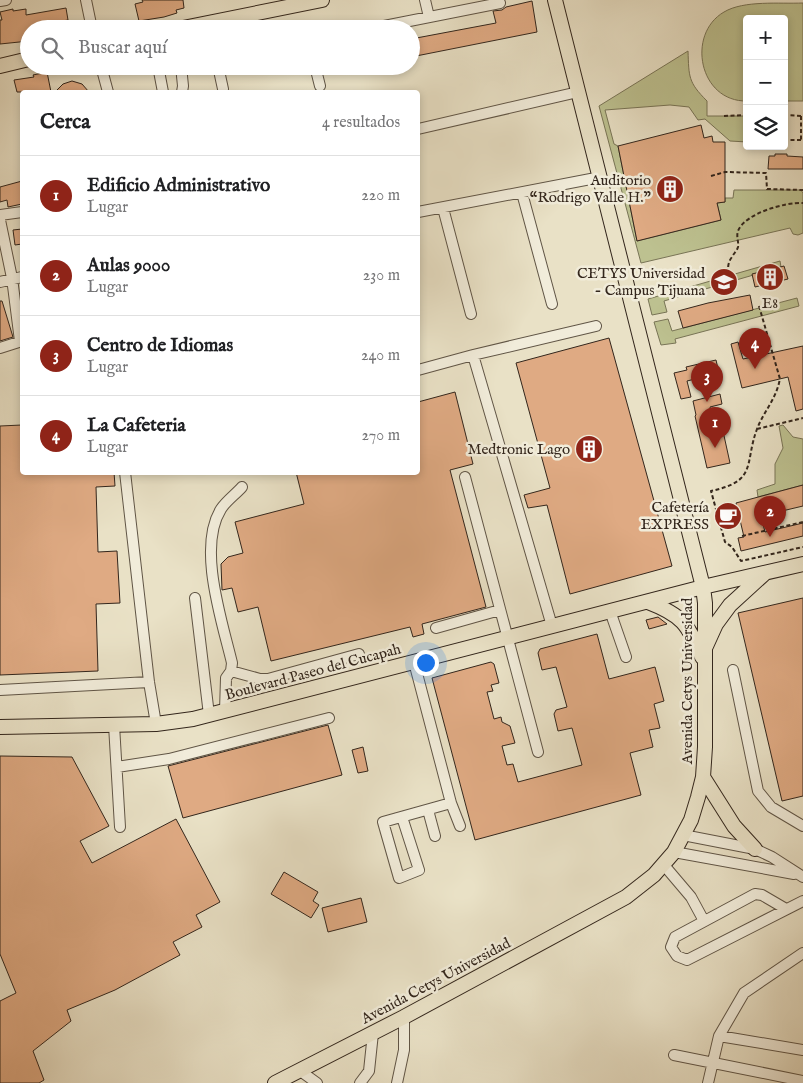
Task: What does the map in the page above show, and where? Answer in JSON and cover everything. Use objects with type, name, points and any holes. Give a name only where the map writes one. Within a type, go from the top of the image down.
[{"type":"main road","points":[[235,20],[322,0]]},
{"type":"main road","name":"Avenida Cetys Universidad","points":[[278,1082],[404,1017],[626,897],[654,875],[674,852],[691,820],[703,777],[705,747],[705,603],[703,587],[555,0]]},
{"type":"main road","points":[[0,66],[20,61]]},
{"type":"main road","name":"Boulevard Paseo del Cucapah","points":[[0,726],[156,724],[193,720],[703,587],[803,564]]},
{"type":"main road","points":[[704,648],[716,624],[730,605],[764,573]]},
{"type":"main road","points":[[648,602],[665,608],[685,624],[693,636],[704,663]]},
{"type":"main road","points":[[703,777],[734,826],[754,849]]},
{"type":"street","points":[[0,1],[6,0]]},
{"type":"street","points":[[86,0],[90,20]]},
{"type":"street","points":[[425,0],[429,16]]},
{"type":"street","points":[[411,20],[500,3]]},
{"type":"street","points":[[103,75],[107,90]]},
{"type":"street","points":[[160,75],[163,90]]},
{"type":"street","points":[[182,75],[182,90]]},
{"type":"street","points":[[220,75],[223,89]]},
{"type":"street","points":[[317,75],[320,86]]},
{"type":"street","points":[[420,129],[578,92]]},
{"type":"street","points":[[420,212],[600,177]]},
{"type":"street","points":[[522,193],[552,304]]},
{"type":"street","points":[[443,208],[471,314]]},
{"type":"street","points":[[0,215],[20,212]]},
{"type":"street","points":[[0,220],[17,278],[20,325]]},
{"type":"street","points":[[0,282],[17,278]]},
{"type":"street","points":[[420,369],[596,326]]},
{"type":"street","points":[[0,348],[20,341]]},
{"type":"street","points":[[473,355],[552,626]]},
{"type":"street","points":[[126,475],[149,682],[156,724]]},
{"type":"street","points":[[465,477],[538,752]]},
{"type":"street","points":[[225,711],[226,678],[231,671],[232,663],[213,586],[211,532],[221,508],[242,487]]},
{"type":"street","points":[[194,598],[209,715]]},
{"type":"street","points":[[436,628],[500,610]]},
{"type":"street","points":[[610,611],[626,657]]},
{"type":"street","points":[[231,671],[260,679],[268,679],[359,654]]},
{"type":"street","points":[[414,662],[451,803],[460,826]]},
{"type":"street","points":[[733,670],[758,791],[771,807],[803,826]]},
{"type":"street","points":[[0,690],[149,682]]},
{"type":"street","points":[[116,767],[169,759],[329,718]]},
{"type":"street","points":[[114,725],[120,827]]},
{"type":"street","points":[[402,817],[419,870],[399,878],[383,822],[451,803]]},
{"type":"street","points":[[428,810],[435,836]]},
{"type":"street","points":[[683,835],[754,849],[772,857],[800,876]]},
{"type":"street","points":[[674,852],[800,876]]},
{"type":"street","points":[[664,864],[691,897],[704,921]]},
{"type":"street","points":[[786,909],[762,895],[754,894],[675,937],[671,947],[677,956],[687,960],[803,901]]},
{"type":"street","points":[[708,1083],[719,1036],[744,993],[803,953]]},
{"type":"street","points":[[398,1083],[404,1050],[404,1017]]},
{"type":"street","points":[[360,1083],[368,1071],[373,1033]]},
{"type":"street","points":[[719,1036],[803,1050]]},
{"type":"street","points":[[674,1055],[803,1081]]},
{"type":"street","points":[[299,1070],[317,1083]]},
{"type":"path","points":[[788,115],[802,116],[802,140],[788,140]]},
{"type":"path","points":[[724,116],[743,116]]},
{"type":"path","points":[[711,176],[725,172],[766,172],[767,188],[803,190]]},
{"type":"path","points":[[732,286],[727,268],[730,258],[737,250],[737,236],[742,224],[756,215],[781,205],[792,202],[803,203]]},
{"type":"path","points":[[759,306],[780,379],[778,388],[757,429],[747,471],[741,480],[722,489],[711,491],[725,542],[732,547],[741,561],[803,547]]},
{"type":"path","points":[[757,429],[803,418]]},
{"type":"path","points":[[742,536],[803,522]]},
{"type":"green space","points":[[762,3],[803,3],[803,101],[788,101],[788,15],[743,15],[743,100],[731,98],[718,91],[709,79],[703,65],[702,50],[705,35],[712,22],[732,8]]},
{"type":"green space","points":[[688,51],[691,79],[696,89],[707,101],[707,116],[743,116],[743,142],[730,141],[705,119],[698,120],[689,107],[670,105],[605,110],[614,144],[618,146],[637,241],[721,220],[717,203],[725,202],[725,198],[733,198],[734,190],[801,190],[803,193],[803,233],[793,234],[790,228],[641,263],[599,106]]},
{"type":"green space","points":[[780,261],[781,267],[664,301],[667,312],[652,315],[648,299]]},
{"type":"green space","points":[[797,298],[799,306],[675,339],[676,343],[661,345],[654,322],[668,319],[672,331]]},
{"type":"green space","points":[[783,425],[793,437],[803,439],[803,485],[758,497],[757,490],[775,484],[775,464],[783,448],[779,426]]},
{"type":"building","points":[[142,0],[183,0],[184,8],[176,10],[177,13],[164,17],[139,20],[135,4],[143,2]]},
{"type":"building","points":[[532,1],[537,32],[420,55],[420,37],[496,23],[493,11],[502,10],[506,7]]},
{"type":"building","points":[[66,8],[68,20],[20,20],[20,42],[0,44],[0,20],[2,20],[0,12],[26,9],[26,15]]},
{"type":"building","points":[[33,75],[48,75],[51,90],[20,90],[20,92],[17,92],[14,80],[34,77]]},
{"type":"building","points":[[72,81],[82,84],[87,90],[57,90],[63,84]]},
{"type":"building","name":"Auditorio “Rodrigo Valle H.”","points":[[701,125],[704,138],[712,136],[713,142],[725,142],[725,202],[717,203],[721,220],[637,241],[618,146]]},
{"type":"building","points":[[775,154],[803,157],[803,169],[768,169],[769,156],[775,156]]},
{"type":"building","points":[[20,182],[20,204],[8,207],[7,200],[0,202],[0,187]]},
{"type":"building","points":[[20,229],[20,244],[15,245],[13,230]]},
{"type":"building","name":"E8","points":[[784,266],[788,279],[755,287],[752,274]]},
{"type":"building","points":[[750,295],[753,310],[683,328],[678,311]]},
{"type":"building","points":[[0,301],[2,301],[13,337],[0,341]]},
{"type":"building","name":"Medtronic Lago","points":[[609,338],[672,566],[570,594],[547,505],[528,508],[524,495],[550,488],[516,363]]},
{"type":"building","points":[[738,342],[743,359],[803,346],[803,409],[796,411],[788,377],[742,388],[731,344]]},
{"type":"building","points":[[716,360],[719,373],[687,381],[691,397],[681,399],[674,373],[687,370],[686,367]]},
{"type":"building","points":[[455,392],[473,464],[450,470],[486,607],[422,624],[424,634],[413,637],[410,627],[271,661],[258,607],[238,612],[232,588],[222,590],[221,564],[228,557],[243,553],[235,522],[304,504],[297,475],[420,475],[420,401]]},
{"type":"building","points":[[720,394],[722,404],[710,407],[714,424],[721,422],[730,463],[707,468],[693,401]]},
{"type":"building","points":[[20,425],[20,475],[114,475],[115,486],[96,487],[98,552],[117,551],[120,603],[96,604],[98,671],[0,675],[0,426]]},
{"type":"building","points":[[803,485],[803,506],[761,516],[765,532],[803,523],[803,536],[741,551],[738,538],[744,537],[736,503]]},
{"type":"building","points":[[803,598],[803,796],[782,801],[738,613]]},
{"type":"building","points":[[658,617],[667,624],[649,629],[646,620]]},
{"type":"building","points":[[597,634],[609,679],[655,667],[664,701],[654,704],[660,728],[649,730],[653,747],[630,753],[641,795],[475,840],[432,678],[491,662],[494,664],[499,683],[491,685],[493,691],[487,692],[494,719],[501,717],[502,722],[510,726],[515,743],[502,746],[507,765],[513,764],[518,782],[582,765],[572,728],[558,731],[554,714],[556,710],[567,707],[556,667],[542,670],[538,653],[540,649]]},
{"type":"building","points":[[328,725],[342,775],[183,818],[168,766]]},
{"type":"building","points":[[363,747],[368,771],[358,773],[352,750]]},
{"type":"building","points":[[0,756],[72,757],[109,826],[80,841],[92,863],[176,819],[220,902],[196,915],[202,927],[173,942],[180,955],[115,990],[67,1010],[71,1021],[33,1051],[44,1080],[39,1083],[0,1083],[0,1001],[16,993],[0,954]]},
{"type":"building","points":[[284,872],[318,892],[313,901],[319,905],[311,918],[271,894]]},
{"type":"building","points":[[361,898],[367,922],[328,932],[322,908]]},
{"type":"place","name":"Auditorio “Rodrigo Valle H.”","points":[[670,189]]},
{"type":"place","name":"E8","points":[[770,277]]},
{"type":"place","name":"CETYS Universidad - Campus Tijuana","points":[[724,282]]},
{"type":"place","name":"La Cafeteria","points":[[755,369]]},
{"type":"place","name":"Centro de Idiomas","points":[[707,402]]},
{"type":"place","name":"Edificio Administrativo","points":[[715,448]]},
{"type":"place","name":"Medtronic Lago","points":[[589,449]]},
{"type":"place","name":"Cafetería EXPRESS","points":[[728,516]]},
{"type":"place","name":"Aulas 9000","points":[[770,537]]}]
